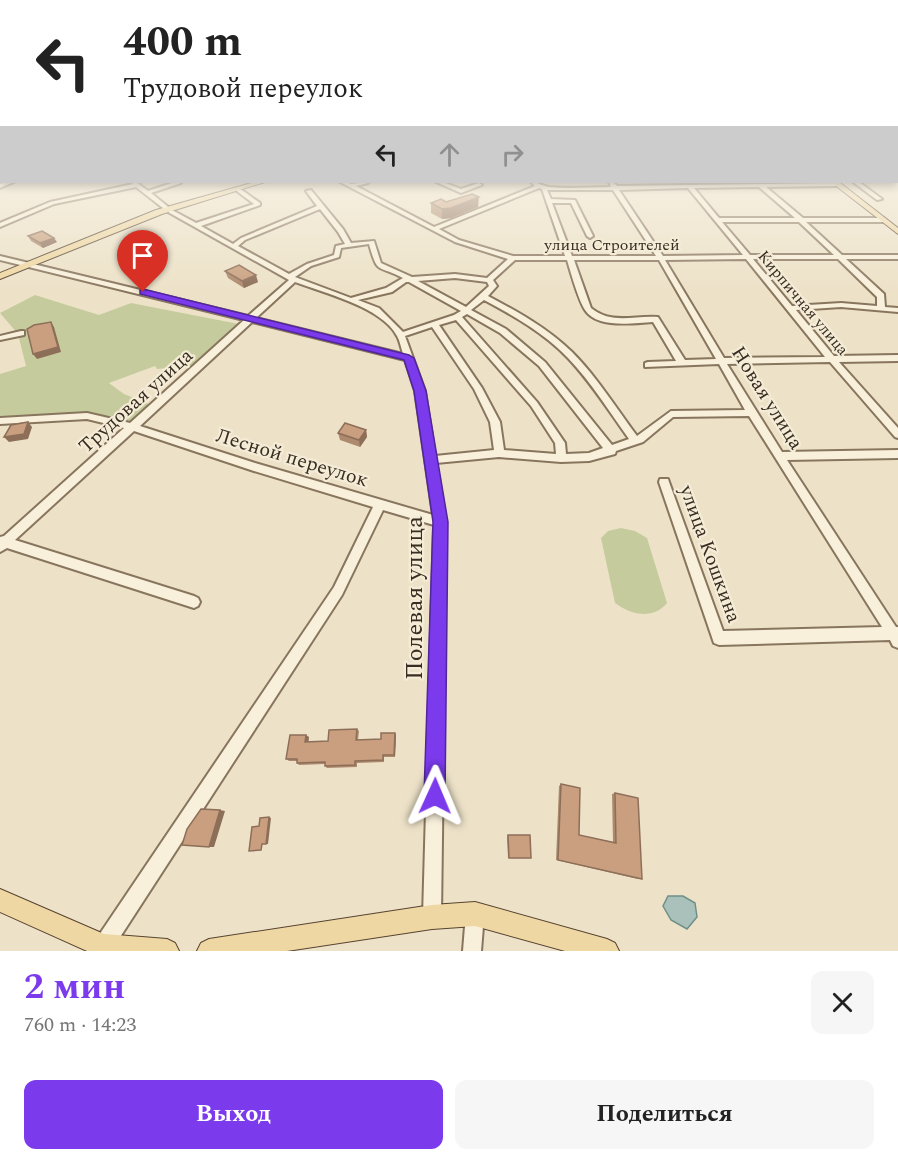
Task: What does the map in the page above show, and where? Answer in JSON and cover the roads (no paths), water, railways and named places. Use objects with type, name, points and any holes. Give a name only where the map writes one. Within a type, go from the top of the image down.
[{"type":"main road","points":[[0,276],[167,209],[187,203]]},
{"type":"main road","points":[[862,203],[898,232]]},
{"type":"main road","points":[[0,900],[102,949],[167,951]]},
{"type":"main road","points":[[209,951],[292,945],[432,917],[475,914],[607,951]]},
{"type":"street","points":[[0,225],[51,203]]},
{"type":"street","name":"Полевая улица","points":[[160,203],[292,278],[376,310],[391,322],[401,335],[420,391],[440,522],[432,917]]},
{"type":"street","points":[[197,225],[257,203]]},
{"type":"street","points":[[317,203],[345,236],[349,245],[372,242],[380,268],[395,271],[503,331],[542,364],[610,451]]},
{"type":"street","name":"улица Строителей","points":[[385,203],[457,241],[513,258],[898,257]]},
{"type":"street","points":[[434,229],[495,203]]},
{"type":"street","points":[[549,203],[588,309],[592,314],[610,320],[655,319],[682,363]]},
{"type":"street","points":[[574,203],[590,236]]},
{"type":"street","name":"Новая улица","points":[[625,203],[661,258],[779,456],[897,636]]},
{"type":"street","name":"Кирпичная улица","points":[[703,203],[832,359],[898,434]]},
{"type":"street","points":[[782,203],[881,296],[881,308]]},
{"type":"street","points":[[234,246],[243,239],[319,207]]},
{"type":"street","points":[[717,220],[883,220]]},
{"type":"street","name":"Трудовая улица","points":[[2,543],[133,428],[292,278],[309,265],[337,256],[338,247],[349,245]]},
{"type":"street","points":[[0,258],[409,358]]},
{"type":"street","points":[[351,300],[389,290],[410,279],[455,276],[489,280],[513,258]]},
{"type":"street","points":[[401,335],[457,316],[484,297],[493,286],[489,280]]},
{"type":"street","points":[[484,297],[513,313],[558,344],[582,368],[636,441]]},
{"type":"street","points":[[790,308],[841,305],[898,310]]},
{"type":"street","points":[[457,316],[534,405],[560,443],[561,458]]},
{"type":"street","points":[[434,324],[478,388],[495,422],[499,453]]},
{"type":"street","points":[[0,338],[21,333]]},
{"type":"street","points":[[648,364],[898,358]]},
{"type":"street","points":[[432,460],[499,453],[561,458],[589,457],[636,441],[671,414],[752,413]]},
{"type":"street","name":"Лесной переулок","points":[[0,421],[87,416],[440,522]]},
{"type":"street","points":[[779,456],[898,454]]},
{"type":"street","name":"улица Кошкина","points":[[664,482],[719,638]]},
{"type":"street","name":"Полевая улица","points":[[102,949],[338,591],[380,504]]},
{"type":"street","points":[[2,543],[194,602]]},
{"type":"street","name":"Новая улица","points":[[719,638],[897,636]]},
{"type":"street","points":[[472,951],[475,914]]},
{"type":"water","points":[[668,896],[683,896],[695,903],[697,917],[687,929],[671,920],[663,906]]}]
